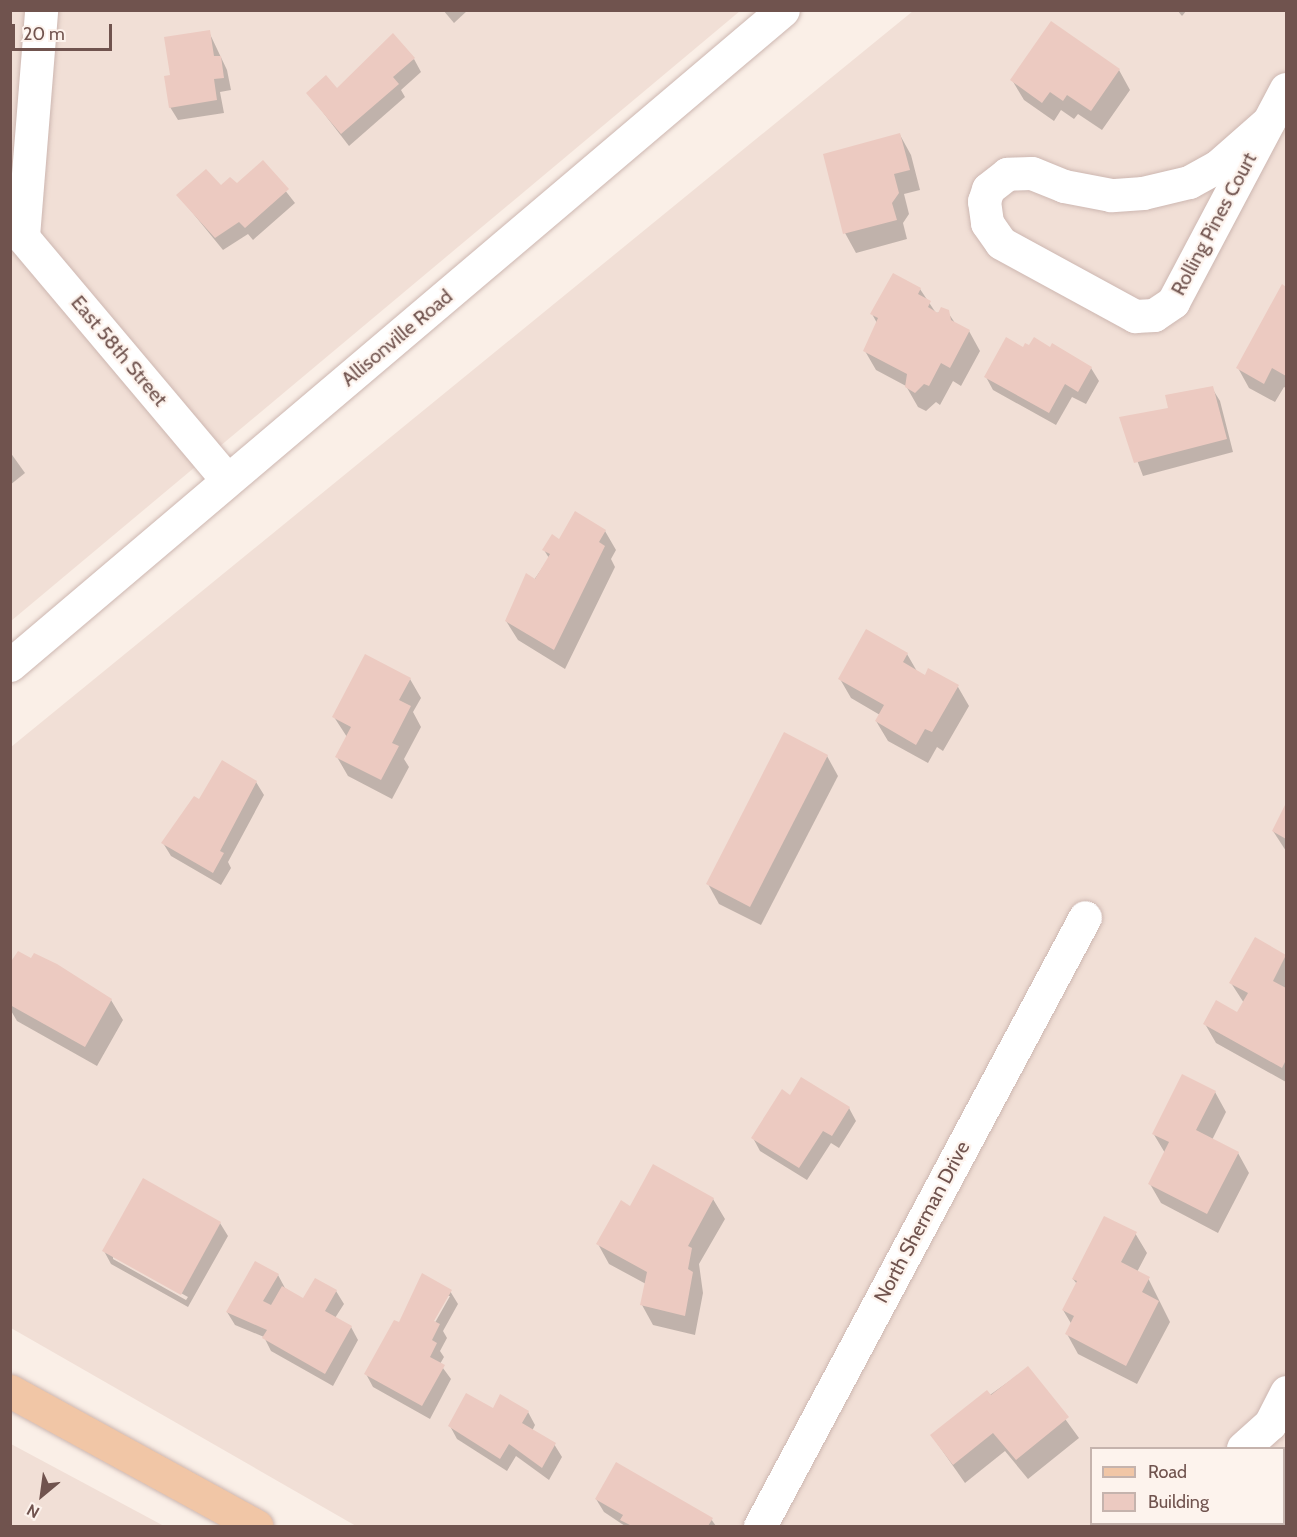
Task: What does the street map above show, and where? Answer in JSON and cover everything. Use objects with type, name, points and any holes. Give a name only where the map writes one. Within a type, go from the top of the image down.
[{"type":"main road","points":[[10,1390],[257,1527]]},
{"type":"street","points":[[17,229],[41,10]]},
{"type":"street","name":"Allisonville Road","points":[[10,665],[783,10]]},
{"type":"street","name":"Rolling Pines Court","points":[[1268,122],[1218,166],[1189,182],[1143,193],[1111,195],[1064,186],[1031,173],[1007,174],[988,189],[984,201],[987,223],[1001,243],[1135,316],[1154,315],[1173,302],[1287,89]]},
{"type":"street","name":"East 58th Street","points":[[17,229],[227,480]]},
{"type":"street","name":"North Sherman Drive","points":[[760,1527],[1085,917]]},
{"type":"street","points":[[1246,1447],[1278,1426],[1287,1392]]},
{"type":"shaded area","points":[[11,11],[740,11],[11,621]]},
{"type":"shaded area","points":[[913,11],[1286,11],[1286,1526],[356,1526],[11,1328],[11,747]]},
{"type":"shaded area","points":[[11,1444],[164,1526],[11,1526]]},
{"type":"building","points":[[1051,21],[1120,69],[1091,111],[1067,95],[1063,101],[1050,92],[1042,103],[1010,80]]},
{"type":"building","points":[[210,30],[214,56],[221,56],[224,78],[214,79],[217,100],[169,108],[164,76],[170,75],[164,37]]},
{"type":"building","points":[[393,33],[415,58],[393,77],[399,84],[341,134],[306,93],[326,75],[337,88]]},
{"type":"building","points":[[900,133],[910,170],[894,174],[899,193],[892,203],[897,220],[843,234],[823,154]]},
{"type":"building","points":[[263,160],[289,189],[245,228],[239,222],[215,238],[176,195],[206,169],[221,185],[230,177],[237,183]]},
{"type":"building","points":[[893,273],[921,288],[918,294],[931,301],[928,307],[938,313],[941,307],[949,310],[951,320],[970,330],[950,368],[941,363],[929,386],[924,384],[915,393],[905,387],[907,374],[863,351],[878,318],[870,314]]},
{"type":"building","points":[[1282,284],[1286,287],[1286,376],[1272,368],[1264,384],[1236,368]]},
{"type":"building","points":[[1006,337],[1023,347],[1025,343],[1029,345],[1034,337],[1050,347],[1052,343],[1092,367],[1078,392],[1065,384],[1049,413],[984,377]]},
{"type":"building","points":[[1213,386],[1227,439],[1134,463],[1119,417],[1168,408],[1165,395]]},
{"type":"building","points":[[575,511],[606,530],[599,542],[605,546],[554,650],[505,621],[526,573],[535,579],[550,554],[542,550],[552,534],[559,539]]},
{"type":"building","points":[[866,629],[908,653],[903,662],[925,675],[928,668],[959,685],[932,732],[925,729],[916,745],[875,721],[884,705],[838,679]]},
{"type":"building","points":[[365,654],[411,678],[399,700],[411,706],[392,743],[399,746],[381,780],[335,757],[351,727],[332,717]]},
{"type":"building","points":[[784,732],[828,755],[750,907],[706,884]]},
{"type":"building","points":[[222,760],[257,781],[220,851],[224,853],[213,873],[161,843],[194,796],[199,799]]},
{"type":"building","points":[[1286,803],[1286,839],[1272,831]]},
{"type":"building","points":[[1255,937],[1286,955],[1273,981],[1286,988],[1286,1060],[1282,1068],[1203,1024],[1216,1000],[1237,1012],[1248,993],[1229,983]]},
{"type":"building","points":[[18,951],[31,958],[34,953],[57,964],[112,999],[85,1047],[10,1005],[10,963]]},
{"type":"building","points":[[1182,1074],[1216,1091],[1196,1130],[1239,1152],[1207,1214],[1148,1184],[1169,1142],[1152,1134]]},
{"type":"building","points":[[801,1077],[850,1107],[832,1136],[823,1131],[799,1168],[751,1138],[782,1089],[790,1095]]},
{"type":"building","points":[[653,1164],[714,1198],[688,1246],[692,1248],[688,1269],[693,1272],[685,1316],[640,1305],[647,1272],[596,1244],[621,1200],[630,1206]]},
{"type":"building","points":[[143,1178],[221,1222],[181,1295],[102,1251]]},
{"type":"building","points":[[1104,1216],[1137,1232],[1121,1262],[1150,1277],[1142,1292],[1159,1301],[1126,1366],[1065,1334],[1074,1316],[1062,1310],[1077,1281],[1072,1279]]},
{"type":"building","points":[[255,1261],[279,1274],[263,1301],[271,1305],[282,1286],[303,1298],[315,1278],[337,1290],[325,1311],[352,1326],[325,1374],[262,1338],[267,1330],[226,1312]]},
{"type":"building","points":[[422,1273],[452,1290],[434,1321],[440,1324],[432,1340],[437,1343],[430,1357],[445,1365],[422,1406],[364,1374],[394,1320],[399,1322]]},
{"type":"building","points":[[1028,1366],[1069,1417],[1016,1460],[993,1433],[953,1465],[930,1435],[987,1390],[991,1395]]},
{"type":"building","points":[[466,1393],[493,1408],[500,1394],[529,1411],[522,1423],[556,1443],[542,1468],[509,1444],[500,1459],[448,1426]]},
{"type":"building","points":[[616,1462],[713,1518],[708,1526],[632,1526],[620,1520],[623,1515],[595,1499]]}]
